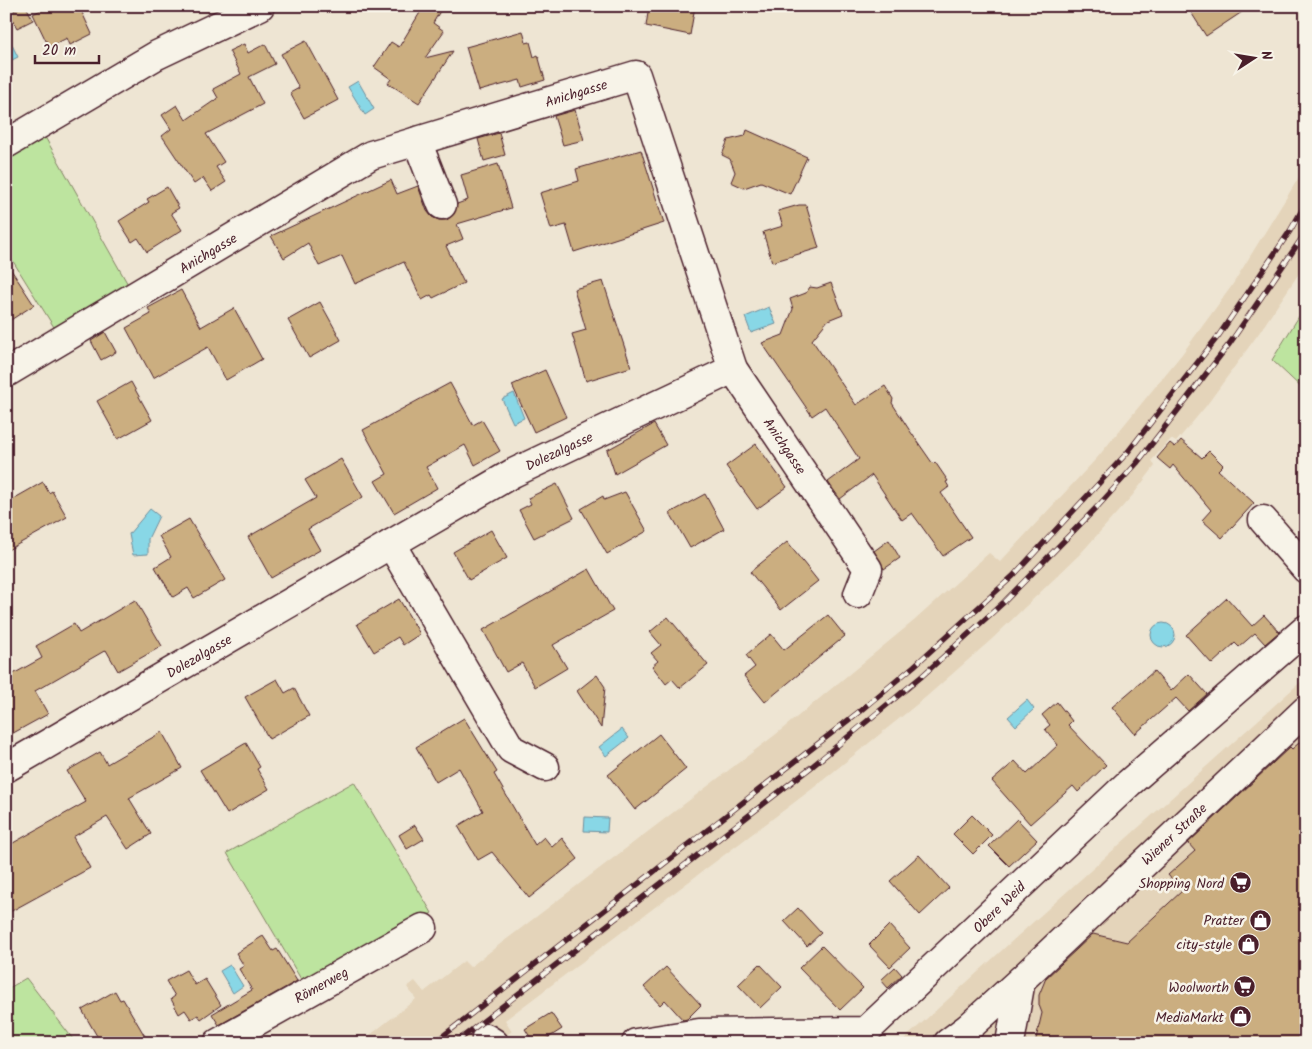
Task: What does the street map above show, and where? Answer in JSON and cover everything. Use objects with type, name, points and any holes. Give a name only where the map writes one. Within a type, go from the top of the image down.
[{"type":"street","points":[[6,144],[157,55],[260,6]]},
{"type":"street","name":"Anichgasse","points":[[6,373],[371,155],[636,75],[733,369],[868,569],[858,594]]},
{"type":"street","points":[[417,141],[442,205]]},
{"type":"street","name":"Dolezalgasse","points":[[6,768],[513,473],[733,369]]},
{"type":"street","points":[[1263,520],[1306,569]]},
{"type":"street","points":[[391,544],[511,749],[545,767]]},
{"type":"street","name":"Obere Weid","points":[[636,1043],[699,1033],[866,1031],[1129,783],[1306,629]]},
{"type":"street","name":"Wiener Straße","points":[[948,1043],[1021,980],[1306,710]]},
{"type":"street","name":"Römerweg","points":[[218,1043],[423,928]]},
{"type":"street","points":[[1010,1043],[1021,980]]},
{"type":"shaded area","points":[[1306,166],[1306,263],[1259,333],[1206,406],[1176,442],[1171,439],[1152,460],[1155,466],[1132,496],[1081,553],[992,639],[926,697],[812,789],[505,1020],[512,1031],[496,1043],[360,1043],[416,999],[407,987],[415,981],[424,992],[464,961],[470,967],[775,735],[915,620],[989,553],[1000,562],[1097,458],[1182,354],[1231,287]]},
{"type":"shaded area","name":"Shopping Nord","points":[[1306,677],[1306,1043],[900,1043],[1011,942]]},
{"type":"green space","points":[[45,137],[130,288],[57,332],[6,250],[6,160]]},
{"type":"green space","points":[[1306,305],[1306,392],[1272,360]]},
{"type":"green space","points":[[354,782],[432,913],[305,986],[227,853]]},
{"type":"green space","points":[[26,978],[76,1043],[6,1043],[6,990]]},
{"type":"water","points":[[11,43],[18,57],[6,63],[6,45]]},
{"type":"water","points":[[358,81],[374,109],[365,115],[348,87]]},
{"type":"water","points":[[769,307],[776,324],[751,333],[745,317]]},
{"type":"water","points":[[514,393],[524,418],[513,423],[502,399]]},
{"type":"water","points":[[150,509],[159,516],[148,539],[148,554],[133,555],[129,534]]},
{"type":"water","points":[[1163,623],[1168,624],[1174,630],[1174,640],[1168,646],[1163,647],[1158,646],[1152,640],[1151,635],[1152,630],[1158,624]]},
{"type":"water","points":[[1027,700],[1034,709],[1016,726],[1008,717]]},
{"type":"water","points":[[622,729],[629,738],[606,756],[599,747]]},
{"type":"water","points":[[585,817],[608,818],[607,832],[584,831]]},
{"type":"water","points":[[230,965],[243,986],[233,993],[220,971]]},
{"type":"building","points":[[26,6],[33,20],[17,28],[9,13]]},
{"type":"building","points":[[48,6],[79,6],[92,34],[70,45],[67,38],[49,47],[33,14]]},
{"type":"building","points":[[424,6],[443,6],[433,23],[444,31],[425,58],[453,51],[419,103],[388,83],[391,79],[374,67],[391,42],[399,47]]},
{"type":"building","points":[[649,6],[695,6],[690,35],[646,26]]},
{"type":"building","points":[[1187,6],[1251,6],[1206,36]]},
{"type":"building","points":[[523,31],[526,43],[530,42],[534,57],[538,55],[545,80],[522,87],[520,80],[479,91],[466,47]]},
{"type":"building","points":[[306,41],[338,100],[304,118],[290,93],[299,88],[281,54]]},
{"type":"building","points":[[244,44],[248,53],[265,44],[275,64],[249,77],[263,104],[206,134],[224,162],[216,167],[226,182],[212,191],[203,178],[194,184],[162,136],[171,129],[162,115],[177,105],[186,120],[218,98],[213,89],[241,74],[229,51]]},
{"type":"building","points":[[575,110],[584,140],[563,145],[554,116]]},
{"type":"building","points":[[747,130],[807,157],[790,194],[761,182],[744,188],[731,182],[735,172],[730,159],[722,155],[728,140],[745,136]]},
{"type":"building","points":[[499,133],[505,155],[484,161],[478,139]]},
{"type":"building","points":[[641,150],[664,223],[574,252],[566,225],[551,229],[540,193],[579,181],[576,169]]},
{"type":"building","points":[[498,164],[511,208],[457,224],[463,239],[446,246],[464,283],[433,298],[431,295],[422,300],[404,262],[355,284],[342,256],[319,266],[308,243],[284,258],[271,236],[391,180],[397,194],[418,186],[427,211],[432,217],[439,220],[447,220],[454,214],[457,204],[468,200],[461,175]]},
{"type":"building","points":[[167,187],[179,208],[171,213],[182,230],[147,252],[138,238],[132,242],[119,221],[149,202],[147,199]]},
{"type":"building","points":[[806,205],[819,248],[772,262],[763,232],[783,226],[778,211]]},
{"type":"building","points":[[6,262],[34,305],[6,323]]},
{"type":"building","points":[[603,281],[631,367],[586,381],[572,334],[586,330],[574,289]]},
{"type":"building","points":[[831,283],[843,314],[828,320],[812,340],[856,405],[885,386],[893,399],[892,403],[910,431],[933,464],[935,462],[948,481],[946,482],[949,487],[941,493],[971,537],[943,556],[912,513],[902,520],[872,475],[840,499],[828,482],[859,459],[825,407],[812,416],[762,343],[783,335],[793,309],[790,299],[806,293],[810,287],[817,288]]},
{"type":"building","points":[[181,290],[201,327],[234,308],[262,359],[226,380],[208,347],[153,378],[126,328],[151,314],[148,308]]},
{"type":"building","points":[[320,302],[341,340],[309,358],[288,320]]},
{"type":"building","points":[[105,332],[116,352],[101,360],[91,341]]},
{"type":"building","points":[[545,370],[566,417],[534,432],[512,385]]},
{"type":"building","points":[[131,382],[152,420],[118,439],[97,401]]},
{"type":"building","points":[[450,383],[473,425],[482,420],[500,451],[475,465],[465,445],[426,467],[437,488],[394,513],[375,481],[387,474],[363,430]]},
{"type":"building","points":[[654,424],[666,445],[615,474],[607,450]]},
{"type":"building","points":[[1181,440],[1202,458],[1209,451],[1223,465],[1218,470],[1254,503],[1222,538],[1202,520],[1211,510],[1173,465],[1170,469],[1157,458],[1170,443],[1175,447]]},
{"type":"building","points":[[756,444],[787,487],[757,509],[726,466]]},
{"type":"building","points":[[341,459],[363,497],[308,529],[320,550],[271,578],[248,537],[316,498],[305,480]]},
{"type":"building","points":[[43,482],[49,493],[52,491],[67,517],[6,551],[6,503]]},
{"type":"building","points":[[557,484],[574,518],[534,538],[519,510],[531,504],[528,498]]},
{"type":"building","points":[[625,492],[647,531],[607,554],[581,509],[603,496],[604,500]]},
{"type":"building","points":[[705,494],[724,529],[690,548],[670,513]]},
{"type":"building","points":[[189,519],[225,580],[194,598],[188,588],[173,597],[155,567],[171,557],[159,536]]},
{"type":"building","points":[[491,530],[507,558],[469,580],[453,552]]},
{"type":"building","points":[[889,540],[900,558],[884,569],[874,551]]},
{"type":"building","points":[[787,542],[818,581],[781,610],[750,572]]},
{"type":"building","points":[[589,569],[613,611],[553,645],[567,668],[535,687],[522,663],[506,672],[483,630]]},
{"type":"building","points":[[1227,598],[1252,626],[1264,615],[1279,632],[1265,644],[1255,633],[1239,647],[1235,643],[1212,664],[1186,635]]},
{"type":"building","points":[[399,599],[420,634],[403,645],[398,637],[374,652],[357,624]]},
{"type":"building","points":[[135,600],[162,646],[118,671],[106,650],[35,691],[48,714],[6,737],[6,678],[42,658],[36,646],[74,624],[79,633]]},
{"type":"building","points":[[828,615],[845,636],[765,702],[744,676],[755,667],[746,655],[771,634],[784,650]]},
{"type":"building","points":[[668,617],[708,665],[680,688],[672,679],[666,684],[652,666],[658,661],[651,653],[661,645],[650,632]]},
{"type":"building","points":[[1154,671],[1171,691],[1189,674],[1207,694],[1188,711],[1176,698],[1135,734],[1112,707]]},
{"type":"building","points":[[597,675],[605,687],[601,728],[577,691]]},
{"type":"building","points":[[277,679],[285,693],[294,688],[309,716],[269,739],[245,697]]},
{"type":"building","points":[[1057,702],[1072,721],[1068,725],[1106,765],[1078,792],[1073,786],[1030,824],[992,781],[1015,761],[1027,774],[1058,745],[1045,729],[1050,725],[1042,715]]},
{"type":"building","points":[[464,718],[497,772],[494,774],[535,845],[544,837],[552,847],[562,838],[578,859],[529,898],[492,852],[478,860],[458,826],[483,811],[459,768],[436,782],[416,747]]},
{"type":"building","points":[[162,732],[182,768],[129,798],[151,834],[128,849],[107,817],[73,837],[90,868],[6,914],[6,847],[86,802],[67,771],[100,752],[107,764]]},
{"type":"building","points":[[659,734],[686,769],[635,810],[608,775]]},
{"type":"building","name":"Shopping Nord","points":[[1306,737],[1306,1043],[1035,1043],[1042,1013],[1039,1005],[1039,995],[1046,978],[1093,934],[1127,942],[1182,891],[1168,875],[1195,851],[1188,843],[1290,747],[1292,749]]},
{"type":"building","points":[[246,743],[260,767],[257,769],[269,789],[227,814],[200,770]]},
{"type":"building","points":[[972,815],[992,835],[973,854],[953,834]]},
{"type":"building","points":[[1017,819],[1037,840],[1009,866],[989,846]]},
{"type":"building","points":[[415,825],[424,839],[407,849],[399,835]]},
{"type":"building","points":[[919,855],[949,888],[920,915],[890,881]]},
{"type":"building","points":[[798,908],[821,933],[807,946],[784,921]]},
{"type":"building","points":[[889,925],[910,948],[890,967],[869,945]]},
{"type":"building","points":[[263,936],[273,951],[277,949],[297,981],[219,1025],[212,1014],[252,990],[239,969],[244,966],[236,953]]},
{"type":"building","points":[[822,946],[863,988],[840,1010],[799,968]]},
{"type":"building","points":[[760,964],[782,987],[760,1008],[738,985]]},
{"type":"building","points":[[666,967],[701,1005],[687,1019],[683,1020],[665,1000],[660,1005],[644,987]]},
{"type":"building","points":[[895,967],[902,975],[888,988],[881,980]]},
{"type":"building","points":[[186,970],[195,985],[205,979],[221,1005],[201,1019],[198,1015],[191,1019],[185,1010],[179,1014],[171,999],[175,996],[166,981]]},
{"type":"building","points":[[115,991],[120,1000],[123,999],[149,1043],[126,1043],[122,1037],[112,1043],[101,1043],[82,1010]]},
{"type":"building","points":[[551,1013],[562,1029],[540,1043],[534,1043],[525,1029]]},
{"type":"railway","points":[[434,1043],[860,711],[914,666],[1013,576],[1127,453],[1219,335],[1290,231],[1306,203]]},
{"type":"railway","points":[[455,1043],[810,768],[922,676],[1004,602],[1099,505],[1137,463],[1230,343],[1306,232]]},
{"type":"place","name":"Shopping Nord","points":[[1240,883]]},
{"type":"place","name":"Pratter","points":[[1260,920]]},
{"type":"place","name":"city-style","points":[[1248,944]]},
{"type":"place","name":"Woolworth","points":[[1245,987]]},
{"type":"place","name":"MediaMarkt","points":[[1240,1017]]}]
